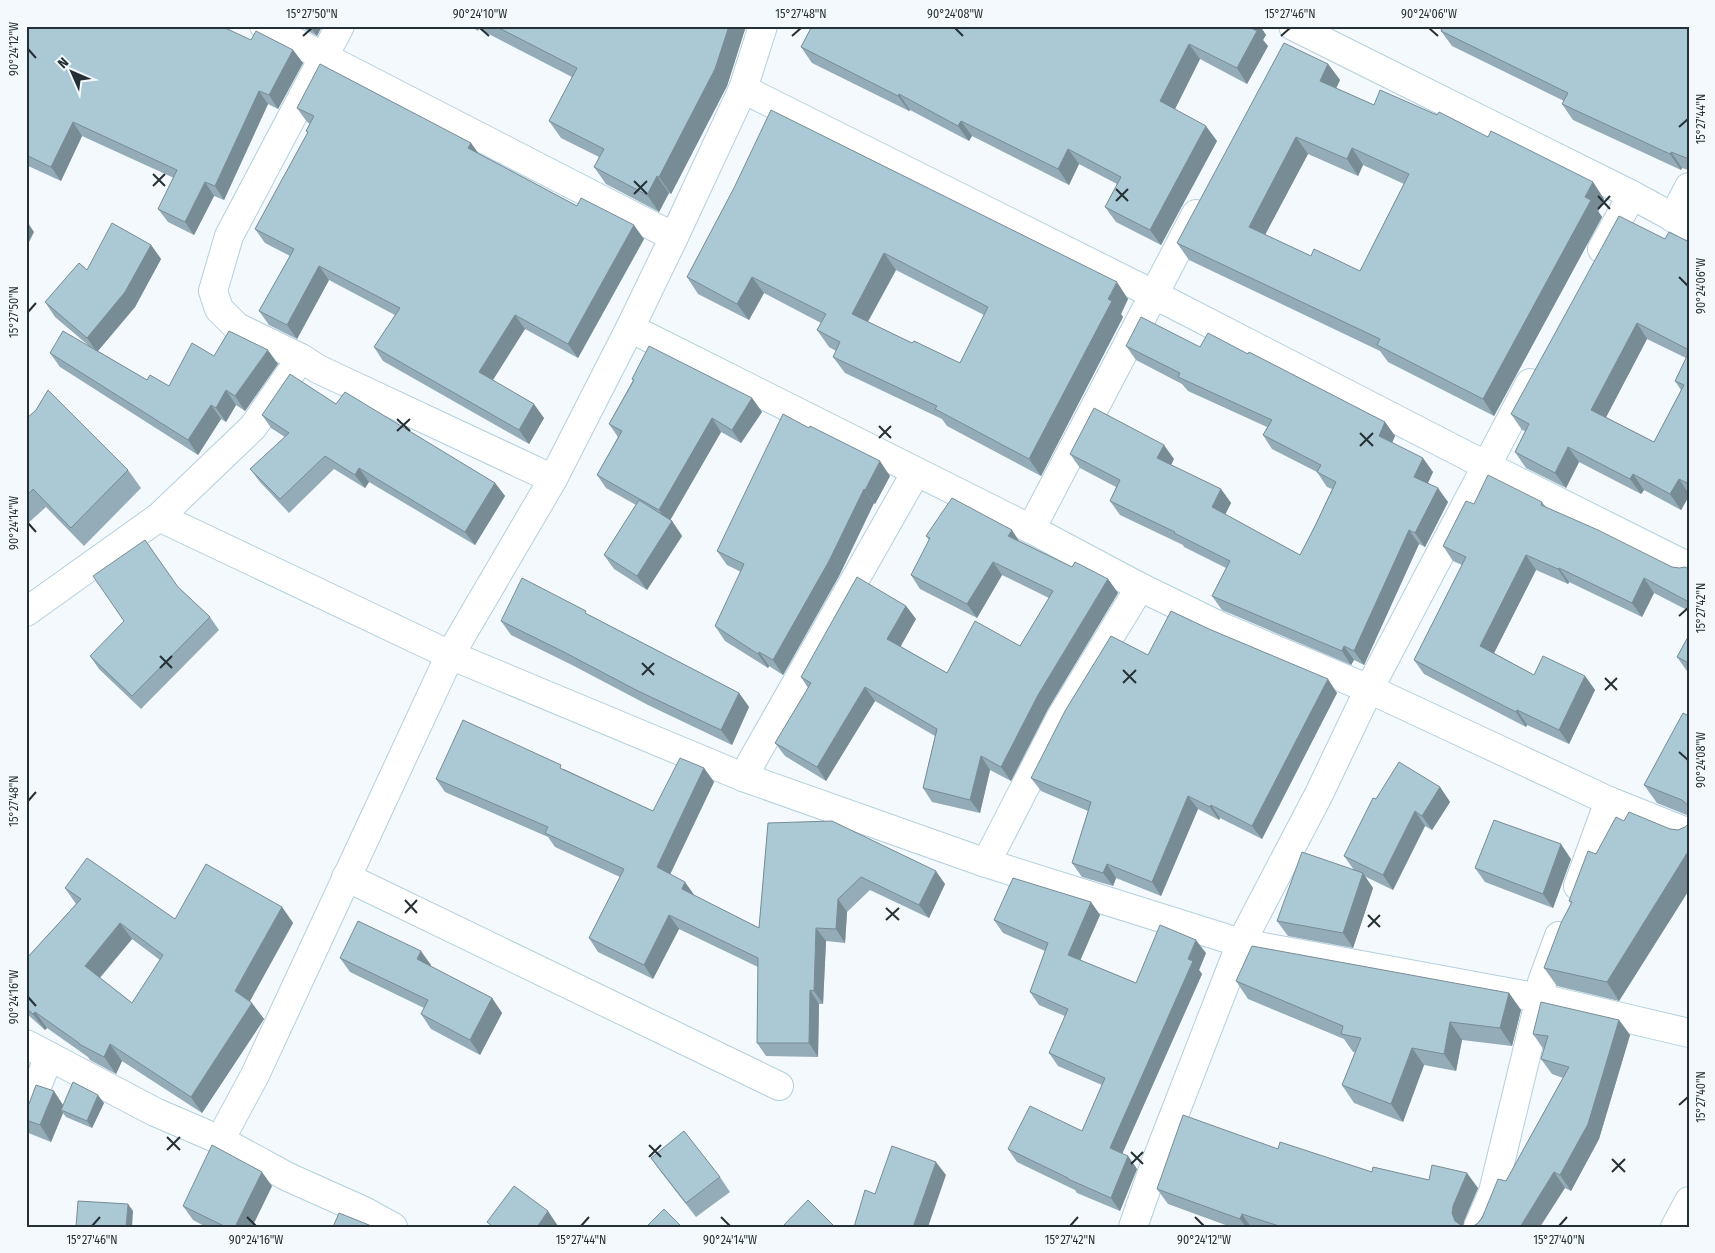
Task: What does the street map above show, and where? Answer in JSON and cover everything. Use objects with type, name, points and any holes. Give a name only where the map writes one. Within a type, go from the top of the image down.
[{"type":"street","points":[[264,26],[674,237]]},
{"type":"street","points":[[340,26],[229,236],[213,291],[219,309],[237,327],[301,358],[318,369],[553,479]]},
{"type":"street","points":[[220,1140],[254,1075],[450,655],[553,479],[630,328],[744,89],[763,26]]},
{"type":"street","points":[[1293,31],[1632,195],[1681,222],[1689,188]]},
{"type":"street","points":[[744,89],[1689,566]]},
{"type":"street","points":[[1032,529],[1208,191]]},
{"type":"street","points":[[1590,272],[1632,195]]},
{"type":"street","points":[[630,328],[1032,529],[1140,587],[1224,628],[1369,689],[1609,801],[1689,833]]},
{"type":"street","points":[[1133,1227],[1155,1164],[1242,943],[1319,794],[1369,689],[1543,357]]},
{"type":"street","points":[[26,612],[159,517],[253,427],[301,358]]},
{"type":"street","points":[[743,777],[916,472]]},
{"type":"street","points":[[159,517],[450,655],[743,777],[986,863],[1242,943],[1540,998],[1689,1032]]},
{"type":"street","points":[[986,863],[1061,717],[1140,587]]},
{"type":"street","points":[[1478,1227],[1493,1192],[1540,998],[1542,982],[1609,801]]},
{"type":"street","points":[[346,877],[779,1086]]},
{"type":"street","points":[[26,1115],[38,1050],[155,1112],[220,1140],[288,1177],[364,1211],[393,1227]]},
{"type":"street","points":[[1675,1227],[1689,1201]]},
{"type":"building","points":[[26,26],[221,26],[251,40],[256,31],[293,50],[269,95],[259,91],[215,186],[205,182],[185,222],[158,209],[177,170],[73,122],[51,167],[26,155]]},
{"type":"building","points":[[495,26],[729,26],[715,69],[659,177],[657,176],[647,195],[594,167],[604,149],[549,121],[577,68]]},
{"type":"building","points":[[812,26],[1252,26],[1251,28],[1257,31],[1237,68],[1189,44],[1160,101],[1206,126],[1150,230],[1105,207],[1121,177],[1068,149],[1058,169],[961,121],[958,126],[899,94],[898,96],[801,47]]},
{"type":"building","points":[[1443,26],[1689,26],[1689,159],[1671,152],[1670,154],[1562,104],[1568,93],[1441,31]]},
{"type":"building","points":[[1284,43],[1328,64],[1320,81],[1374,105],[1380,90],[1437,115],[1439,112],[1488,137],[1491,131],[1593,182],[1585,197],[1591,200],[1483,399],[1377,345],[1380,339],[1177,243]],"holes":[[[1296,137],[1347,159],[1352,148],[1409,174],[1360,271],[1314,249],[1311,256],[1249,227]]]},
{"type":"building","points":[[320,64],[471,143],[468,148],[577,206],[581,198],[634,225],[568,344],[515,315],[479,372],[534,404],[519,430],[374,347],[400,308],[319,266],[287,325],[259,311],[294,249],[255,229],[308,132],[306,131],[314,116],[297,108]]},
{"type":"building","points":[[771,110],[1117,282],[1108,299],[1112,301],[1029,459],[935,409],[937,406],[833,357],[840,342],[817,330],[826,314],[752,277],[737,304],[687,277],[734,188]],"holes":[[[884,253],[988,307],[960,363],[914,341],[912,343],[852,314]]]},
{"type":"building","points":[[1619,216],[1665,239],[1669,232],[1689,242],[1689,350],[1637,323],[1591,410],[1654,442],[1684,385],[1675,381],[1689,352],[1689,484],[1679,479],[1670,494],[1633,474],[1630,479],[1568,447],[1555,473],[1515,452],[1529,424],[1511,414]]},
{"type":"building","points":[[112,223],[151,245],[125,292],[87,338],[45,302],[79,263],[87,270]]},
{"type":"building","points":[[1141,317],[1200,347],[1208,333],[1248,354],[1249,352],[1385,422],[1379,436],[1423,458],[1414,477],[1438,488],[1415,533],[1409,530],[1354,651],[1344,646],[1342,651],[1212,596],[1230,561],[1110,501],[1120,480],[1070,454],[1094,408],[1164,445],[1157,458],[1221,489],[1212,507],[1300,555],[1336,482],[1317,472],[1321,465],[1263,435],[1272,420],[1178,377],[1180,373],[1126,346]]},
{"type":"building","points":[[63,331],[147,380],[150,375],[169,386],[192,343],[214,356],[229,331],[268,350],[235,396],[226,390],[216,408],[211,405],[188,440],[50,353]]},
{"type":"building","points":[[649,346],[752,398],[732,430],[712,418],[659,510],[597,475],[622,431],[609,424],[634,380],[632,379]]},
{"type":"building","points":[[290,374],[336,404],[345,392],[495,483],[465,532],[359,468],[355,475],[325,456],[280,499],[250,469],[289,433],[262,415]]},
{"type":"building","points":[[48,390],[128,470],[71,528],[33,489],[26,496],[26,419],[36,410]]},
{"type":"building","points":[[783,414],[880,461],[864,489],[829,561],[773,660],[759,652],[758,654],[715,626],[744,564],[717,551]]},
{"type":"building","points":[[1488,475],[1542,502],[1541,505],[1598,530],[1672,567],[1685,567],[1689,569],[1689,602],[1644,578],[1632,603],[1559,568],[1526,555],[1480,646],[1534,675],[1543,656],[1585,676],[1559,730],[1517,710],[1516,712],[1414,660],[1466,557],[1443,546],[1466,501],[1474,504]]},
{"type":"building","points":[[952,498],[1012,530],[1008,536],[1072,567],[1075,562],[1108,579],[1038,695],[1001,767],[981,756],[970,800],[923,788],[937,729],[865,687],[817,767],[775,743],[811,683],[801,677],[857,577],[906,606],[887,639],[947,673],[975,621],[1020,646],[1053,591],[993,562],[967,604],[911,575],[930,538],[926,536]]},
{"type":"building","points":[[639,500],[672,521],[637,576],[604,555]]},
{"type":"building","points":[[145,540],[178,587],[210,617],[132,696],[90,656],[124,621],[93,576]]},
{"type":"building","points":[[522,578],[739,693],[721,730],[638,691],[501,621]]},
{"type":"building","points":[[1171,611],[1328,679],[1252,826],[1211,805],[1210,807],[1188,796],[1152,882],[1107,864],[1103,873],[1072,863],[1091,802],[1031,778],[1065,711],[1111,636],[1148,655]]},
{"type":"building","points":[[1689,635],[1689,663],[1677,657]]},
{"type":"building","points":[[1683,713],[1689,716],[1689,806],[1682,800],[1644,785]]},
{"type":"building","points":[[463,720],[561,765],[560,768],[653,811],[680,758],[704,768],[657,867],[685,882],[682,889],[759,928],[768,823],[832,821],[936,871],[919,905],[861,877],[838,899],[836,929],[816,928],[814,991],[810,990],[809,1043],[757,1043],[758,958],[669,915],[644,965],[589,938],[624,869],[545,833],[548,827],[436,779]]},
{"type":"building","points":[[1399,762],[1440,787],[1422,816],[1415,811],[1383,875],[1344,856],[1373,798],[1376,799]]},
{"type":"building","points":[[1629,812],[1670,829],[1678,830],[1689,823],[1689,850],[1607,982],[1544,968],[1561,923],[1572,902],[1569,901],[1588,851],[1596,854],[1616,817],[1624,821]]},
{"type":"building","points":[[1494,820],[1561,844],[1543,894],[1475,868]]},
{"type":"building","points":[[1302,852],[1363,873],[1343,933],[1277,921]]},
{"type":"building","points":[[87,858],[175,919],[206,864],[282,907],[235,991],[252,1003],[191,1097],[110,1044],[104,1057],[79,1044],[35,1012],[33,1014],[26,1008],[26,959],[81,899],[65,888]],"holes":[[[120,923],[163,955],[132,1003],[85,966]]]},
{"type":"building","points":[[1013,878],[1091,902],[1068,955],[1136,983],[1160,925],[1196,940],[1188,959],[1193,961],[1110,1148],[1128,1156],[1111,1198],[1008,1149],[1030,1106],[1082,1131],[1105,1078],[1049,1053],[1068,1009],[1030,992],[1048,943],[994,920]]},
{"type":"building","points":[[358,921],[421,951],[417,959],[492,998],[470,1040],[421,1014],[428,1000],[340,958]]},
{"type":"building","points":[[1252,946],[1509,993],[1500,1028],[1450,1022],[1444,1054],[1412,1048],[1391,1104],[1342,1085],[1361,1038],[1341,1034],[1343,1026],[1236,981]]},
{"type":"building","points":[[1541,1002],[1619,1020],[1588,1124],[1560,1175],[1554,1172],[1520,1227],[1471,1227],[1482,1218],[1498,1179],[1506,1181],[1569,1067],[1541,1059],[1548,1036],[1533,1034]]},
{"type":"building","points":[[73,1082],[98,1095],[87,1121],[61,1110]]},
{"type":"building","points":[[36,1085],[54,1091],[40,1125],[26,1120],[26,1107]]},
{"type":"building","points":[[1183,1115],[1278,1149],[1280,1142],[1372,1172],[1373,1167],[1429,1180],[1432,1165],[1467,1173],[1453,1206],[1452,1213],[1455,1221],[1466,1227],[1282,1227],[1242,1214],[1240,1219],[1157,1189]]},
{"type":"building","points":[[684,1131],[720,1177],[686,1203],[651,1158]]},
{"type":"building","points":[[212,1145],[262,1172],[235,1227],[226,1227],[183,1206]]},
{"type":"building","points":[[892,1146],[936,1162],[913,1227],[854,1227],[865,1190],[875,1194]]},
{"type":"building","points":[[514,1186],[548,1211],[537,1227],[493,1227],[487,1222]]},
{"type":"building","points":[[808,1200],[835,1227],[782,1227]]},
{"type":"building","points":[[78,1201],[128,1204],[126,1227],[76,1227]]},
{"type":"building","points":[[664,1209],[682,1227],[646,1227]]},
{"type":"building","points":[[339,1213],[374,1227],[333,1227]]}]
